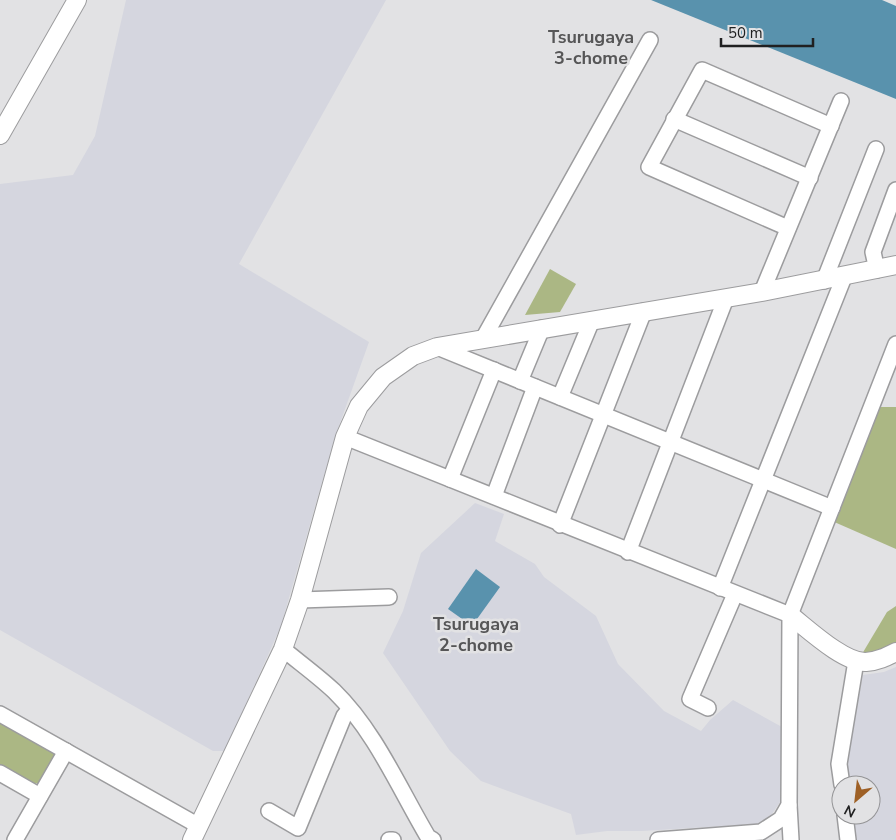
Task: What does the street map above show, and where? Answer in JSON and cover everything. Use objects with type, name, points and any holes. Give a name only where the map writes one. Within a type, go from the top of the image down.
[{"type":"street","points":[[0,135],[77,0]]},
{"type":"street","points":[[483,338],[650,40]]},
{"type":"street","points":[[788,228],[649,167],[702,70],[831,126]]},
{"type":"street","points":[[762,292],[840,101]]},
{"type":"street","points":[[674,119],[810,178]]},
{"type":"street","points":[[824,281],[876,149]]},
{"type":"street","points":[[877,270],[873,252],[896,190]]},
{"type":"street","points":[[0,714],[66,751],[196,833],[283,649],[300,600],[345,437],[359,406],[384,377],[413,356],[437,347],[824,281],[896,265]]},
{"type":"street","points":[[720,588],[844,277]]},
{"type":"street","points":[[628,552],[726,298]]},
{"type":"street","points":[[560,525],[644,311]]},
{"type":"street","points":[[560,397],[592,320]]},
{"type":"street","points":[[520,381],[542,328]]},
{"type":"street","points":[[791,840],[789,804],[790,615],[896,344]]},
{"type":"street","points":[[437,347],[832,508]]},
{"type":"street","points":[[450,479],[494,370]]},
{"type":"street","points":[[494,496],[535,387]]},
{"type":"street","points":[[345,437],[494,496],[560,525],[790,615],[832,647],[856,661],[866,662],[882,659],[896,652]]},
{"type":"street","points":[[708,708],[690,699],[735,594]]},
{"type":"street","points":[[300,600],[389,597]]},
{"type":"street","points":[[283,649],[334,691],[350,710],[374,741],[428,837],[433,840]]},
{"type":"street","points":[[841,775],[839,764],[856,661]]},
{"type":"street","points":[[269,811],[296,834],[344,716],[350,710]]},
{"type":"street","points":[[15,840],[66,751]]},
{"type":"street","points":[[0,773],[40,796]]},
{"type":"street","points":[[658,840],[761,832],[781,819],[789,804]]},
{"type":"street","points":[[846,825],[848,840]]},
{"type":"shaded area","points":[[126,0],[386,0],[239,264],[369,342],[335,437],[281,626],[225,751],[213,751],[0,630],[0,184],[73,175],[95,136]]},
{"type":"shaded area","points":[[475,503],[504,514],[495,541],[535,564],[544,577],[596,616],[618,664],[664,711],[701,731],[710,720],[733,700],[782,727],[782,799],[772,814],[757,824],[642,831],[607,831],[576,835],[571,814],[481,781],[450,751],[383,653],[403,611],[421,553]]},
{"type":"shaded area","points":[[896,667],[896,840],[852,840],[850,825],[881,825],[881,775],[845,775],[844,771],[863,675],[884,672]]},
{"type":"green space","points":[[550,269],[576,284],[560,312],[525,315]]},
{"type":"green space","points":[[878,407],[896,407],[896,549],[832,521]]},
{"type":"green space","points":[[896,606],[896,643],[877,651],[862,654],[887,612]]},
{"type":"green space","points":[[0,718],[54,748],[55,756],[40,783],[32,784],[0,766]]},
{"type":"water","points":[[651,0],[882,0],[896,6],[896,99]]},
{"type":"water","points":[[476,569],[500,587],[472,626],[448,609]]},
{"type":"district","name":"Tsurugaya 3-chome","points":[[591,47]]},
{"type":"district","name":"Tsurugaya 2-chome","points":[[476,634]]}]
